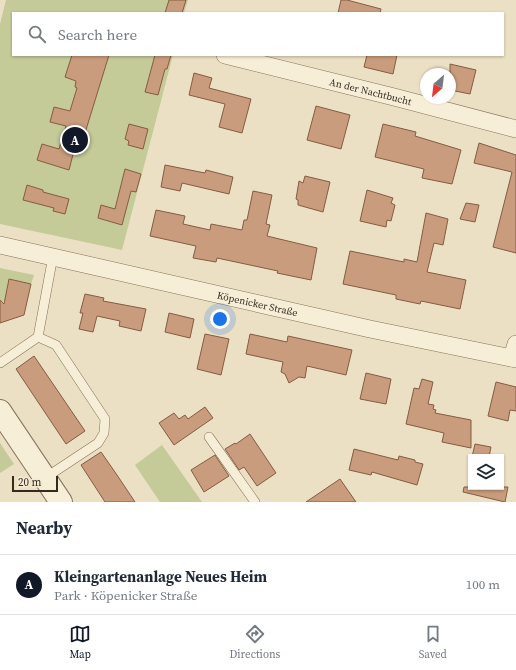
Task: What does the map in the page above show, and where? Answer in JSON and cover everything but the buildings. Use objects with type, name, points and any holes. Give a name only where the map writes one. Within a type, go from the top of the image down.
[{"type":"street","name":"An der Nachtbucht","points":[[229,56],[394,96],[516,129]]},
{"type":"street","name":"Köpenicker Straße","points":[[0,244],[417,340],[515,353]]},
{"type":"street","points":[[0,411],[61,502]]},
{"type":"lane","points":[[0,363],[38,337],[53,256]]},
{"type":"lane","points":[[38,337],[56,345],[105,419],[104,433],[98,443],[46,478]]},
{"type":"lane","points":[[209,436],[255,502]]},
{"type":"green space","points":[[6,0],[188,0],[184,12],[12,12],[12,56],[173,56],[122,250],[0,224],[0,24]]},
{"type":"green space","points":[[0,268],[34,275],[31,284],[9,279],[6,292],[9,295],[7,300],[2,302],[0,300]]},
{"type":"green space","points":[[0,443],[14,464],[0,473]]},
{"type":"green space","points":[[162,445],[202,502],[160,502],[135,465]]},
{"type":"place","name":"Kleingartenanlage Neues Heim","points":[[75,140]]}]
